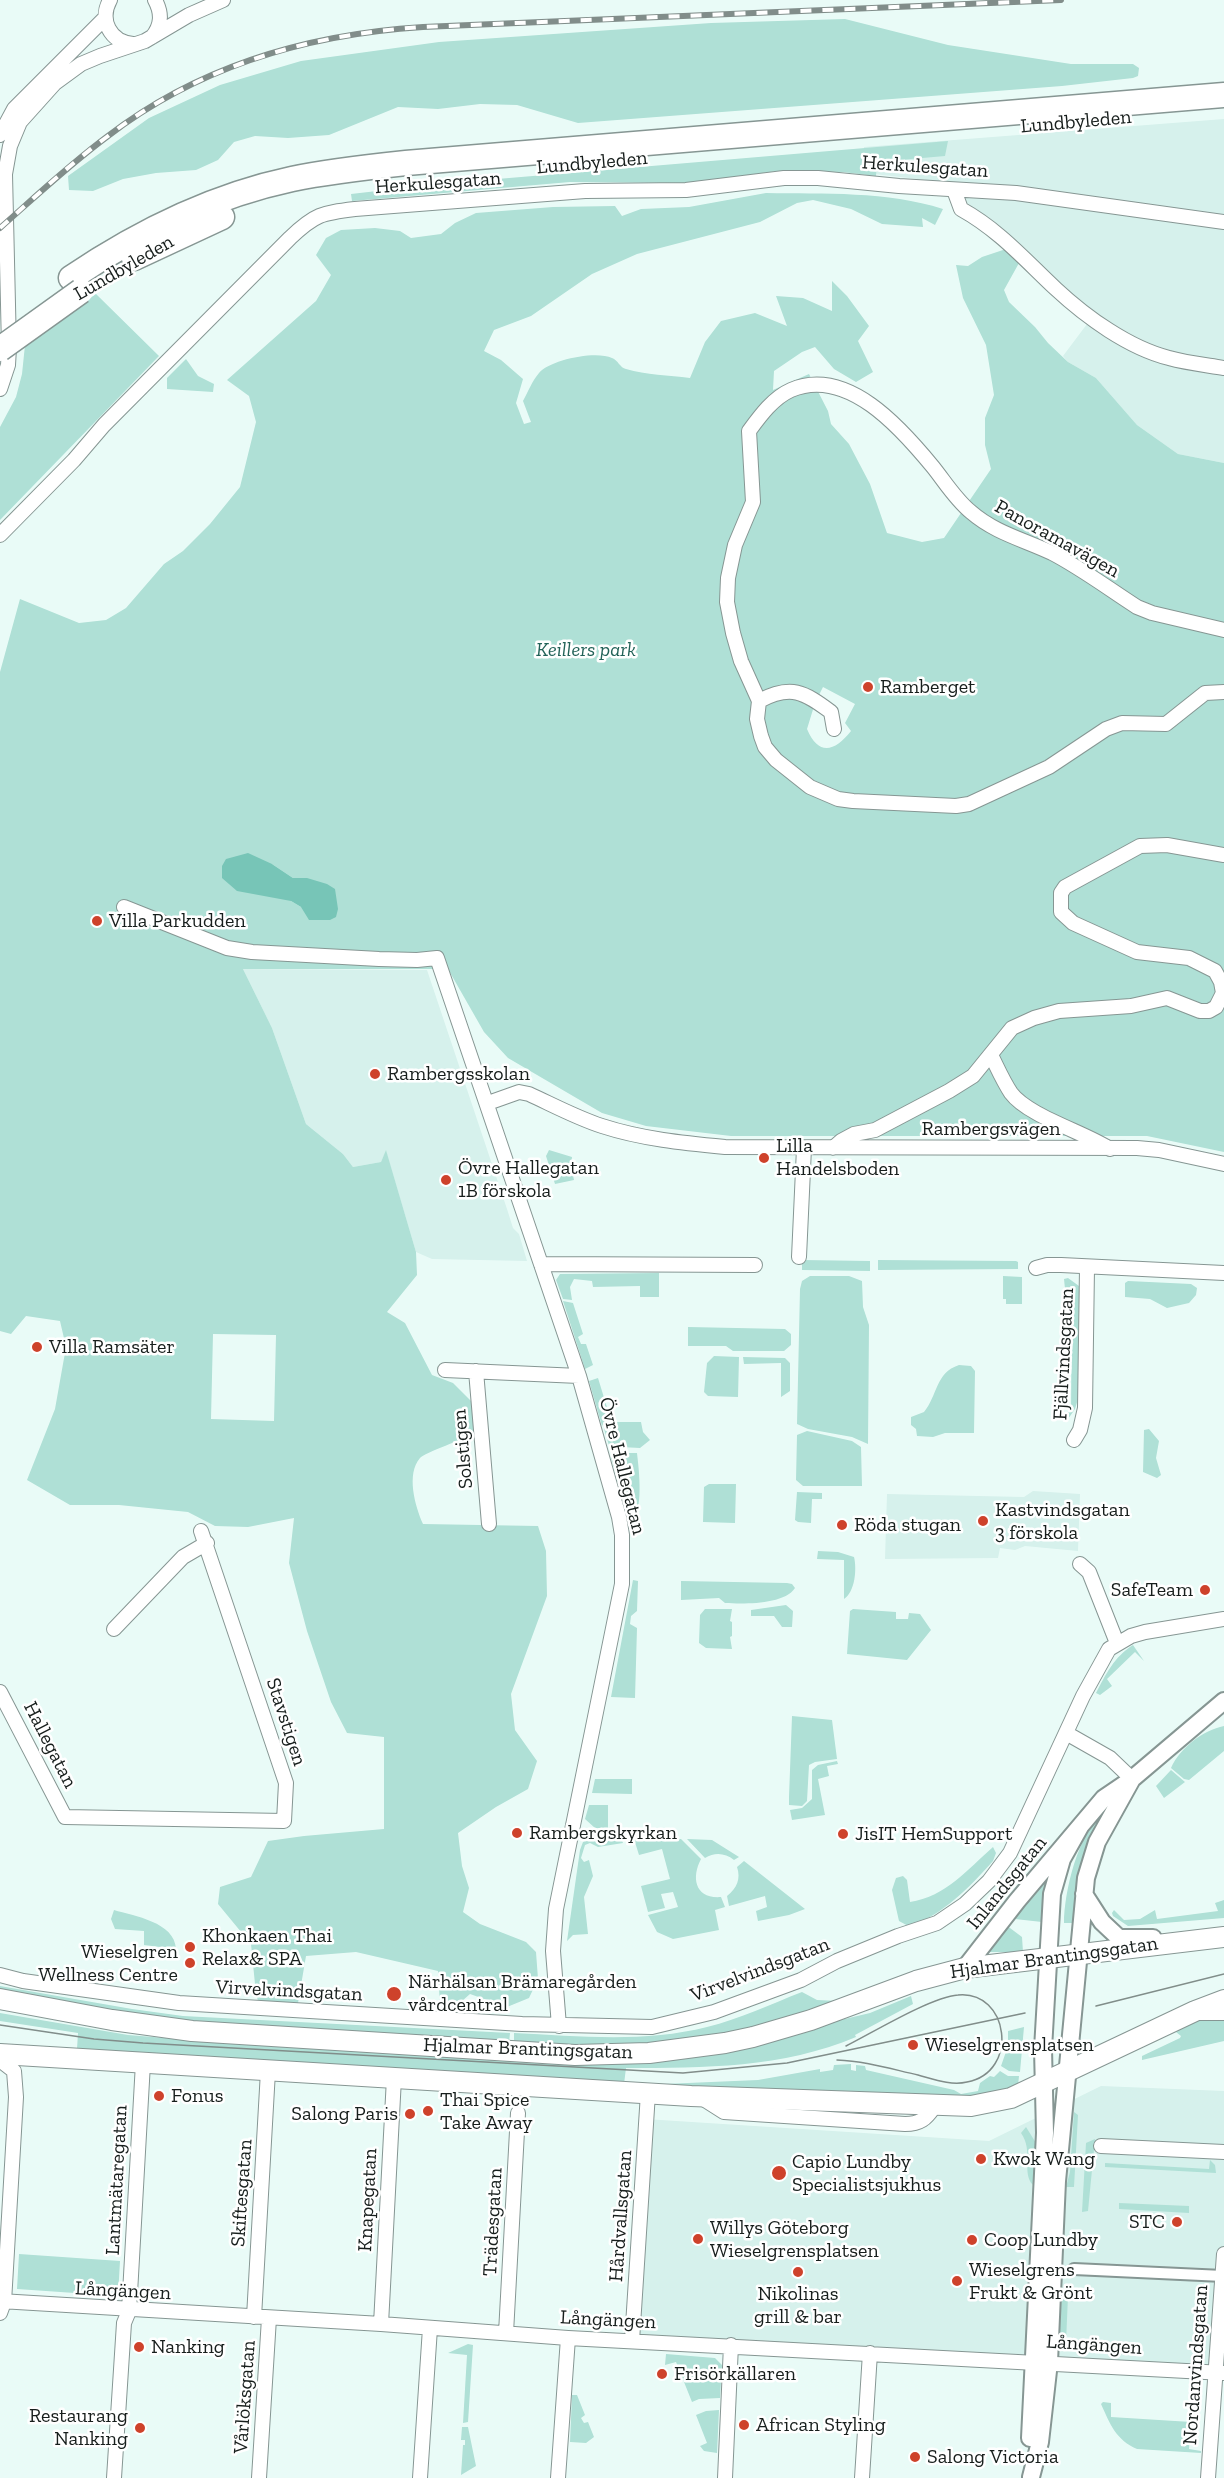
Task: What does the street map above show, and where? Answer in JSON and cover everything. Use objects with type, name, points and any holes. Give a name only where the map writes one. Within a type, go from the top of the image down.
[{"type":"highway","name":"Lundbyleden","points":[[0,349],[76,284],[142,234],[198,208],[291,179],[406,163],[1224,95]]},
{"type":"highway","name":"Lundbyleden","points":[[0,328],[76,284],[146,250],[216,219],[295,195],[351,186],[471,173],[1224,110]]},
{"type":"main road","name":"Hjalmar Brantingsgatan","points":[[0,1999],[150,2026],[235,2035],[575,2055],[617,2055],[685,2049],[753,2037],[811,2020],[916,1981],[965,1968],[1224,1937]]},
{"type":"main road","name":"Hjalmar Brantingsgatan","points":[[0,2054],[699,2096],[934,2107],[984,2105],[1011,2098],[1195,2011],[1224,2000]]},
{"type":"street","points":[[150,38],[160,21],[156,0]]},
{"type":"street","points":[[0,135],[14,108],[65,64],[81,64],[150,38],[189,15],[223,0]]},
{"type":"street","points":[[106,8],[106,25],[114,37],[133,44]]},
{"type":"street","points":[[0,389],[8,365],[9,348],[5,174],[10,146],[20,122],[56,83],[65,64],[106,8]]},
{"type":"street","name":"Herkulesgatan","points":[[0,534],[74,460],[104,425],[306,222],[321,214],[355,209],[585,191],[686,190],[784,178],[818,178],[1037,196],[1224,222]]},
{"type":"street","points":[[954,190],[961,209],[1005,239],[1057,290],[1099,324],[1139,346],[1168,358],[1224,368]]},
{"type":"street","name":"Panoramavägen","points":[[1224,630],[1152,613],[1137,607],[1053,554],[997,530],[970,512],[899,429],[867,403],[843,390],[817,384],[789,391],[773,403],[749,431],[753,502],[735,545],[728,578],[727,602],[741,661],[759,701],[757,719],[765,747],[776,760],[810,787],[838,799],[853,801],[956,806],[969,804],[1049,767],[1106,729],[1122,723],[1166,724],[1205,693],[1224,692]]},
{"type":"street","points":[[759,701],[788,691],[806,694],[831,712],[834,729]]},
{"type":"street","points":[[833,1148],[841,1140],[854,1134],[875,1130],[973,1076],[1012,1028],[1034,1017],[1059,1011],[1122,1007],[1167,998],[1200,1011],[1209,1011],[1216,1007],[1223,993],[1221,982],[1215,971],[1189,958],[1137,952],[1073,923],[1061,912],[1059,904],[1065,887],[1140,846],[1167,845],[1224,855]]},
{"type":"street","points":[[124,907],[227,948],[244,951],[379,959],[437,958],[488,1103]]},
{"type":"street","points":[[991,1055],[1012,1094],[1046,1117],[1110,1149]]},
{"type":"street","name":"Rambergsvägen","points":[[488,1103],[519,1092],[529,1094],[600,1125],[672,1142],[725,1147],[1159,1150],[1224,1164]]},
{"type":"street","name":"Övre Hallegatan","points":[[488,1103],[579,1376],[619,1517],[622,1574],[613,1632],[574,1811],[556,1909],[553,1951],[559,2026]]},
{"type":"street","points":[[799,1257],[804,1148]]},
{"type":"street","points":[[541,1264],[755,1265]]},
{"type":"street","points":[[1035,1269],[1047,1265],[1224,1273]]},
{"type":"street","name":"Fjällvindsgatan","points":[[1074,1440],[1080,1430],[1085,1408],[1087,1268]]},
{"type":"street","points":[[446,1370],[579,1376]]},
{"type":"street","name":"Solstigen","points":[[476,1371],[489,1524]]},
{"type":"street","name":"Stavstigen","points":[[65,1816],[284,1821],[286,1784],[204,1537],[114,1629]]},
{"type":"street","points":[[1080,1564],[1089,1572],[1117,1643],[1145,1632],[1224,1619]]},
{"type":"street","name":"Virvelvindsgatan","points":[[0,1975],[44,1984],[191,2004],[559,2026],[652,2027],[714,2013],[801,1980],[837,1961],[898,1936],[937,1923],[981,1890],[1004,1863],[1021,1832],[1083,1696],[1109,1649],[1117,1643]]},
{"type":"street","name":"Hallegatan","points":[[0,1692],[65,1816]]},
{"type":"street","name":"Inlandsgatan","points":[[965,1968],[1017,1901],[1104,1797],[1132,1779],[1224,1701]]},
{"type":"street","points":[[1066,1733],[1110,1758],[1132,1779]]},
{"type":"street","name":"Inlandsgatan","points":[[1079,1954],[1084,1894],[1090,1862],[1097,1842],[1132,1779]]},
{"type":"street","name":"Inlandsgatan","points":[[1048,1957],[1055,1882],[1062,1859],[1081,1825]]},
{"type":"street","points":[[1084,1894],[1102,1922],[1119,1938],[1193,1940]]},
{"type":"street","points":[[1031,2478],[1079,1954]]},
{"type":"street","points":[[1041,2362],[1039,2282],[1045,2133],[1044,2083],[1048,1957]]},
{"type":"street","points":[[1195,2011],[1203,2014],[1224,2013]]},
{"type":"street","points":[[0,2060],[14,2071],[16,2079],[1,2305]]},
{"type":"street","name":"Lantmätaregatan","points":[[114,2478],[124,2324],[129,2311],[143,2063]]},
{"type":"street","name":"Skiftesgatan","points":[[254,2317],[268,2071]]},
{"type":"street","name":"Knapegatan","points":[[381,2324],[394,2078]]},
{"type":"street","name":"Hårdvallsgatan","points":[[632,2341],[648,2093]]},
{"type":"street","name":"Hjalmar Brantingsgatan","points":[[699,2096],[724,2112],[912,2124],[926,2119],[934,2107]]},
{"type":"street","name":"Hjalmar Brantingsgatan","points":[[757,2114],[793,2099]]},
{"type":"street","name":"Trädesgatan","points":[[506,2333],[518,2113]]},
{"type":"street","points":[[1101,2146],[1224,2152]]},
{"type":"street","name":"Nordanvindsgatan","points":[[1208,2478],[1220,2373],[1224,2254]]},
{"type":"street","points":[[1074,2269],[1223,2276]]},
{"type":"street","name":"Långängen","points":[[1,2305],[381,2324],[568,2338],[1220,2373]]},
{"type":"street","name":"Vårlöksgatan","points":[[259,2478],[269,2318]]},
{"type":"street","points":[[420,2478],[430,2328]]},
{"type":"street","points":[[558,2478],[568,2338]]},
{"type":"street","points":[[725,2478],[731,2345]]},
{"type":"street","points":[[862,2478],[870,2353]]},
{"type":"shaded area","points":[[1224,119],[1224,463],[1178,454],[1137,425],[1096,378],[1068,362],[1063,356],[1087,324],[1091,313],[962,206],[962,184],[865,173],[864,147]]},
{"type":"shaded area","points":[[248,853],[272,864],[293,878],[307,878],[335,889],[338,909],[336,917],[330,920],[309,920],[301,907],[291,901],[237,891],[222,878],[222,866],[226,859]]},
{"type":"shaded area","name":"Rambergsskolan","points":[[243,969],[427,970],[513,1228],[519,1234],[527,1261],[432,1259],[416,1252],[386,1151],[381,1162],[353,1167],[343,1154],[306,1124],[272,1028]]},
{"type":"shaded area","name":"Kastvindsgatan 3 förskola","points":[[1033,1491],[1080,1494],[1078,1551],[1025,1546],[1015,1550],[1000,1548],[998,1558],[885,1559],[887,1494],[1024,1497]]},
{"type":"shaded area","points":[[1101,2086],[1224,2091],[1224,2368],[636,2338],[645,2119],[989,2141]]},
{"type":"green space","points":[[845,19],[948,45],[1071,64],[1133,64],[1139,68],[1138,76],[1062,86],[578,123],[517,105],[480,104],[438,109],[398,107],[329,135],[288,138],[255,136],[234,142],[218,160],[196,170],[156,173],[123,179],[93,191],[69,190],[68,176],[149,118],[220,85],[301,61],[439,42],[711,23]]},
{"type":"green space","points":[[948,141],[945,156],[877,162],[876,176],[843,172],[777,171],[691,183],[570,182],[352,201],[351,194],[438,184]]},
{"type":"green space","name":"Keillers park","points":[[766,193],[878,196],[943,209],[935,225],[922,218],[923,227],[882,224],[851,209],[813,200],[797,203],[760,222],[637,254],[592,274],[531,316],[494,330],[484,351],[501,360],[523,379],[516,403],[524,424],[531,422],[523,401],[539,373],[552,364],[585,356],[605,356],[614,359],[624,368],[634,371],[690,378],[705,342],[721,321],[755,313],[787,326],[776,296],[803,298],[832,311],[832,281],[847,296],[869,326],[858,341],[873,372],[856,382],[834,369],[815,347],[802,352],[774,371],[773,390],[809,374],[828,411],[831,424],[849,444],[870,484],[887,533],[922,542],[944,538],[991,469],[985,445],[985,418],[994,395],[986,345],[963,298],[956,265],[968,266],[982,257],[1006,249],[1019,263],[1004,290],[1009,302],[1048,343],[1068,362],[1096,378],[1137,425],[1178,454],[1224,463],[1224,1152],[1147,1136],[731,1136],[646,1126],[602,1113],[508,1058],[484,1032],[448,969],[243,969],[272,1028],[306,1124],[343,1154],[353,1167],[381,1162],[386,1150],[416,1252],[417,1275],[387,1312],[405,1323],[432,1375],[453,1383],[471,1401],[475,1434],[423,1456],[416,1465],[413,1473],[413,1490],[423,1524],[538,1526],[546,1551],[547,1596],[511,1694],[515,1730],[537,1761],[528,1789],[458,1833],[462,1866],[469,1888],[463,1912],[480,1924],[526,1942],[536,1952],[538,1979],[529,1998],[507,2007],[470,1994],[453,2009],[440,2005],[438,1971],[356,1952],[306,1956],[298,2003],[283,2006],[259,2004],[251,1944],[218,1904],[220,1887],[251,1877],[268,1841],[384,1829],[384,1737],[347,1733],[331,1702],[307,1631],[289,1563],[294,1518],[248,1527],[215,1526],[188,1512],[119,1505],[70,1505],[27,1480],[55,1409],[66,1347],[60,1321],[26,1316],[11,1334],[0,1331],[0,672],[20,599],[79,623],[106,620],[126,608],[164,564],[183,551],[210,524],[240,487],[256,422],[249,396],[227,380],[316,301],[331,275],[316,255],[326,238],[341,230],[375,228],[400,231],[411,238],[441,234],[455,223],[476,213],[553,207],[615,206],[622,216],[641,209],[689,207]],"holes":[[[823,687],[855,704],[845,723],[851,731],[839,743],[828,748],[817,744],[807,729]],[[272,864],[293,878],[307,878],[301,907],[291,901]],[[213,1334],[276,1335],[274,1421],[211,1419]]]},
{"type":"green space","points":[[96,294],[159,356],[0,520],[0,427],[16,397],[22,374],[25,345]]},
{"type":"green space","points":[[186,359],[198,376],[214,384],[213,392],[167,389],[167,378]]},
{"type":"green space","points":[[549,1150],[572,1157],[574,1180],[555,1184],[546,1156]]},
{"type":"green space","points":[[802,1260],[870,1261],[870,1271],[802,1270]]},
{"type":"green space","points":[[878,1260],[1016,1261],[1018,1269],[878,1270]]},
{"type":"green space","points":[[659,1273],[659,1297],[640,1297],[640,1286],[593,1287],[592,1281],[574,1279],[570,1287],[572,1300],[563,1299],[556,1280],[560,1274]]},
{"type":"green space","points":[[810,1276],[849,1276],[862,1281],[863,1307],[869,1325],[868,1444],[852,1437],[808,1429],[797,1424],[800,1289],[802,1281]]},
{"type":"green space","points":[[1003,1276],[1022,1277],[1022,1304],[1006,1304],[1006,1299],[1003,1299]]},
{"type":"green space","points":[[1068,1278],[1079,1286],[1078,1399],[1068,1419],[1060,1413],[1071,1412],[1072,1290],[1065,1289],[1064,1279]]},
{"type":"green space","points":[[1128,1281],[1191,1284],[1197,1288],[1196,1295],[1189,1303],[1167,1308],[1150,1299],[1125,1297],[1125,1283]]},
{"type":"green space","points":[[563,1301],[573,1303],[583,1334],[578,1337],[581,1344],[586,1344],[593,1365],[585,1369]]},
{"type":"green space","points":[[688,1327],[785,1329],[791,1334],[791,1345],[784,1351],[733,1351],[726,1346],[688,1346]]},
{"type":"green space","points":[[714,1356],[739,1357],[738,1397],[708,1396],[704,1392],[707,1363]]},
{"type":"green space","points":[[743,1357],[785,1358],[790,1363],[790,1391],[781,1397],[781,1363],[744,1364]]},
{"type":"green space","points":[[959,1365],[971,1366],[975,1371],[974,1433],[945,1433],[933,1437],[917,1436],[916,1429],[911,1425],[911,1417],[924,1412],[945,1373]]},
{"type":"green space","points":[[598,1378],[609,1414],[602,1426],[589,1381]]},
{"type":"green space","points":[[610,1417],[612,1422],[641,1422],[643,1432],[650,1440],[640,1448],[621,1447],[611,1452],[604,1429]]},
{"type":"green space","points":[[1149,1429],[1159,1441],[1156,1458],[1161,1475],[1157,1478],[1143,1472],[1144,1430]]},
{"type":"green space","points":[[807,1431],[852,1441],[861,1447],[862,1486],[803,1486],[796,1480],[797,1435]]},
{"type":"green space","points":[[621,1453],[637,1453],[639,1500],[638,1509],[631,1523],[611,1458]]},
{"type":"green space","points":[[709,1484],[736,1484],[735,1523],[703,1522],[704,1487]]},
{"type":"green space","points":[[797,1492],[822,1493],[822,1499],[812,1499],[811,1523],[795,1520]]},
{"type":"green space","points":[[818,1551],[838,1552],[854,1557],[854,1580],[851,1591],[844,1599],[844,1560],[817,1559]]},
{"type":"green space","points":[[633,1580],[638,1581],[637,1611],[631,1616],[630,1624],[637,1628],[635,1698],[611,1697]]},
{"type":"green space","points":[[681,1581],[787,1583],[792,1584],[795,1588],[790,1594],[773,1600],[725,1603],[719,1598],[681,1600]]},
{"type":"green space","points":[[786,1605],[793,1611],[792,1627],[782,1627],[774,1616],[751,1616],[751,1610]]},
{"type":"green space","points":[[705,1609],[732,1609],[730,1621],[732,1622],[732,1636],[730,1637],[732,1649],[706,1648],[699,1643],[700,1615]]},
{"type":"green space","points":[[853,1609],[896,1612],[896,1619],[908,1619],[909,1613],[920,1614],[931,1630],[907,1660],[847,1654],[850,1611]]},
{"type":"green space","points":[[1133,1645],[1144,1661],[1135,1652],[1107,1679],[1112,1686],[1100,1695],[1096,1693],[1116,1660]]},
{"type":"green space","points":[[792,1716],[832,1720],[837,1759],[809,1765],[807,1801],[802,1806],[789,1805]]},
{"type":"green space","points":[[1224,1726],[1224,1751],[1189,1780],[1184,1779],[1171,1768],[1180,1754],[1193,1741],[1208,1731]]},
{"type":"green space","points":[[837,1761],[838,1764],[827,1766],[829,1776],[818,1779],[825,1815],[792,1820],[790,1810],[802,1808],[812,1799],[812,1770],[818,1765]]},
{"type":"green space","points":[[1171,1770],[1185,1782],[1164,1798],[1156,1786]]},
{"type":"green space","points":[[595,1779],[632,1779],[632,1794],[592,1793]]},
{"type":"green space","points":[[589,1805],[608,1805],[608,1828],[595,1828],[585,1819]]},
{"type":"green space","points":[[1105,1814],[1090,1842],[1082,1867],[1075,1923],[1064,1923],[1074,1863],[1087,1834],[1095,1822]]},
{"type":"green space","points":[[588,1838],[621,1838],[623,1843],[598,1847],[590,1843],[585,1845],[581,1858],[584,1862],[589,1860],[593,1876],[584,1897],[588,1934],[573,1935],[567,1941],[580,1850],[583,1842]]},
{"type":"green space","points":[[634,1839],[681,1839],[701,1859],[696,1873],[697,1886],[706,1895],[721,1897],[725,1907],[715,1910],[719,1930],[673,1939],[657,1932],[648,1915],[678,1907],[673,1892],[661,1894],[665,1908],[648,1912],[641,1886],[670,1879],[662,1849],[639,1855]]},
{"type":"green space","points":[[687,1839],[712,1840],[739,1857],[734,1860],[716,1854],[705,1858]]},
{"type":"green space","points":[[993,1847],[996,1853],[993,1861],[945,1907],[910,1927],[899,1921],[892,1890],[896,1878],[903,1876],[907,1880],[910,1902],[923,1899],[955,1881]]},
{"type":"green space","points":[[744,1861],[805,1909],[789,1915],[758,1921],[756,1911],[767,1907],[765,1896],[729,1906],[727,1896],[737,1883],[739,1875],[737,1867]]},
{"type":"green space","points":[[1049,1871],[1042,1922],[1015,1919],[1012,1916]]},
{"type":"green space","points":[[1224,1900],[1224,1918],[1128,1926],[1112,1913],[1114,1910],[1124,1920],[1140,1919],[1155,1910],[1157,1919],[1218,1911],[1215,1903]]},
{"type":"green space","points":[[114,1910],[161,1926],[169,1932],[176,1949],[144,1945],[144,1931],[115,1929],[111,1919]]},
{"type":"green space","points":[[1006,1925],[1022,1937],[1023,1952],[987,1952]]},
{"type":"green space","points":[[0,1986],[183,2016],[510,2033],[509,2043],[234,2026],[127,2014],[0,1990]]},
{"type":"green space","points":[[802,1992],[817,2000],[839,2001],[753,2027],[665,2042],[594,2046],[514,2043],[514,2033],[635,2037],[683,2032],[731,2020]]},
{"type":"green space","points":[[911,1996],[913,2004],[855,2035],[856,2037],[828,2047],[800,2055],[743,2064],[685,2068],[626,2068],[624,2084],[77,2049],[78,2033],[0,2021],[0,2013],[128,2035],[227,2043],[680,2059],[733,2051],[870,2013]]},
{"type":"green space","points":[[1224,2017],[1224,2041],[1142,2060],[1142,2056],[1180,2038],[1181,2036],[1176,2032],[1195,2020]]},
{"type":"green space","points":[[1024,2027],[1020,2072],[1009,2071],[1001,2066],[1008,2046],[1008,2031]]},
{"type":"green space","points":[[851,2064],[851,2070],[856,2071],[856,2065],[865,2066],[866,2070],[954,2090],[961,2094],[978,2091],[980,2083],[990,2076],[994,2077],[1000,2071],[1008,2076],[1019,2076],[1018,2086],[980,2097],[664,2087],[664,2084],[758,2080],[820,2069],[820,2072],[833,2070],[834,2065]]},
{"type":"green space","points":[[1074,2112],[1078,2115],[1074,2187],[1066,2187],[1070,2172]]},
{"type":"green space","points":[[1026,2127],[1036,2143],[1033,2185],[1028,2174],[1027,2147],[1021,2133]]},
{"type":"green space","points":[[1095,2139],[1088,2211],[1082,2212],[1086,2143]]},
{"type":"green space","points":[[1210,2160],[1215,2165],[1216,2173],[1105,2167],[1105,2163],[1209,2169]]},
{"type":"green space","points":[[1119,2203],[1189,2206],[1189,2213],[1119,2209]]},
{"type":"green space","points":[[19,2254],[120,2261],[118,2296],[17,2289]]},
{"type":"green space","points":[[1058,2293],[1068,2296],[1066,2343],[1063,2351],[1057,2345]]},
{"type":"green space","points":[[468,2344],[473,2345],[468,2422],[463,2423],[467,2355],[448,2353]]},
{"type":"green space","points":[[666,2354],[715,2358],[722,2365],[720,2398],[699,2399],[692,2402],[676,2362],[665,2365]]},
{"type":"green space","points":[[572,2395],[577,2395],[585,2415],[581,2418],[584,2423],[588,2422],[594,2437],[586,2443],[570,2442]]},
{"type":"green space","points":[[1111,2403],[1111,2417],[1191,2422],[1189,2449],[1201,2451],[1201,2453],[1137,2449],[1114,2431],[1101,2404]]},
{"type":"green space","points":[[719,2410],[717,2453],[704,2451],[700,2446],[707,2443],[696,2415]]},
{"type":"green space","points":[[462,2427],[468,2427],[476,2466],[461,2475],[463,2445],[465,2445],[465,2440],[461,2440]]},
{"type":"tram line","points":[[1096,2006],[1224,1974]]},
{"type":"tram line","points":[[837,2060],[868,2064],[942,2082],[961,2083],[984,2075],[995,2063],[1001,2049],[1002,2033],[997,2018],[988,2005],[975,1997],[958,1995],[933,2002],[846,2046]]},
{"type":"tram line","points":[[0,2025],[94,2039],[143,2043],[683,2073],[787,2063],[1025,2013]]},
{"type":"railway","points":[[0,228],[108,136],[180,90],[257,58],[339,37],[423,27],[1061,0]]},
{"type":"place","name":"Ramberget","points":[[868,687]]},
{"type":"place","name":"Villa Parkudden","points":[[97,921]]},
{"type":"place","name":"Rambergsskolan","points":[[375,1074]]},
{"type":"place","name":"Lilla Handelsboden","points":[[764,1158]]},
{"type":"place","name":"Övre Hallegatan 1B förskola","points":[[446,1180]]},
{"type":"place","name":"Villa Ramsäter","points":[[37,1347]]},
{"type":"place","name":"Kastvindsgatan 3 förskola","points":[[983,1521]]},
{"type":"place","name":"Röda stugan","points":[[842,1525]]},
{"type":"place","name":"SafeTeam","points":[[1205,1590]]},
{"type":"place","name":"Rambergskyrkan","points":[[517,1833]]},
{"type":"place","name":"JisIT HemSupport","points":[[843,1834]]},
{"type":"place","name":"Khonkaen Thai Relax& SPA","points":[[190,1947]]},
{"type":"place","name":"Wieselgren Wellness Centre","points":[[190,1963]]},
{"type":"place","name":"Närhälsan Brämaregården vårdcentral","points":[[394,1994]]},
{"type":"place","name":"Wieselgrensplatsen","points":[[913,2045]]},
{"type":"place","name":"Fonus","points":[[159,2096]]},
{"type":"place","name":"Thai Spice Take Away","points":[[428,2111]]},
{"type":"place","name":"Salong Paris","points":[[410,2114]]},
{"type":"place","name":"Kwok Wang","points":[[981,2159]]},
{"type":"place","name":"Capio Lundby Specialistsjukhus","points":[[779,2173]]},
{"type":"place","name":"STC","points":[[1177,2222]]},
{"type":"place","name":"Willys Göteborg Wieselgrensplatsen","points":[[698,2239]]},
{"type":"place","name":"Coop Lundby","points":[[972,2240]]},
{"type":"place","name":"Nikolinas grill & bar","points":[[798,2272]]},
{"type":"place","name":"Wieselgrens Frukt & Grönt","points":[[957,2281]]},
{"type":"place","name":"Nanking","points":[[139,2347]]},
{"type":"place","name":"Frisörkällaren","points":[[662,2374]]},
{"type":"place","name":"African Styling","points":[[744,2425]]},
{"type":"place","name":"Restaurang Nanking","points":[[140,2428]]},
{"type":"place","name":"Salong Victoria","points":[[915,2457]]}]
